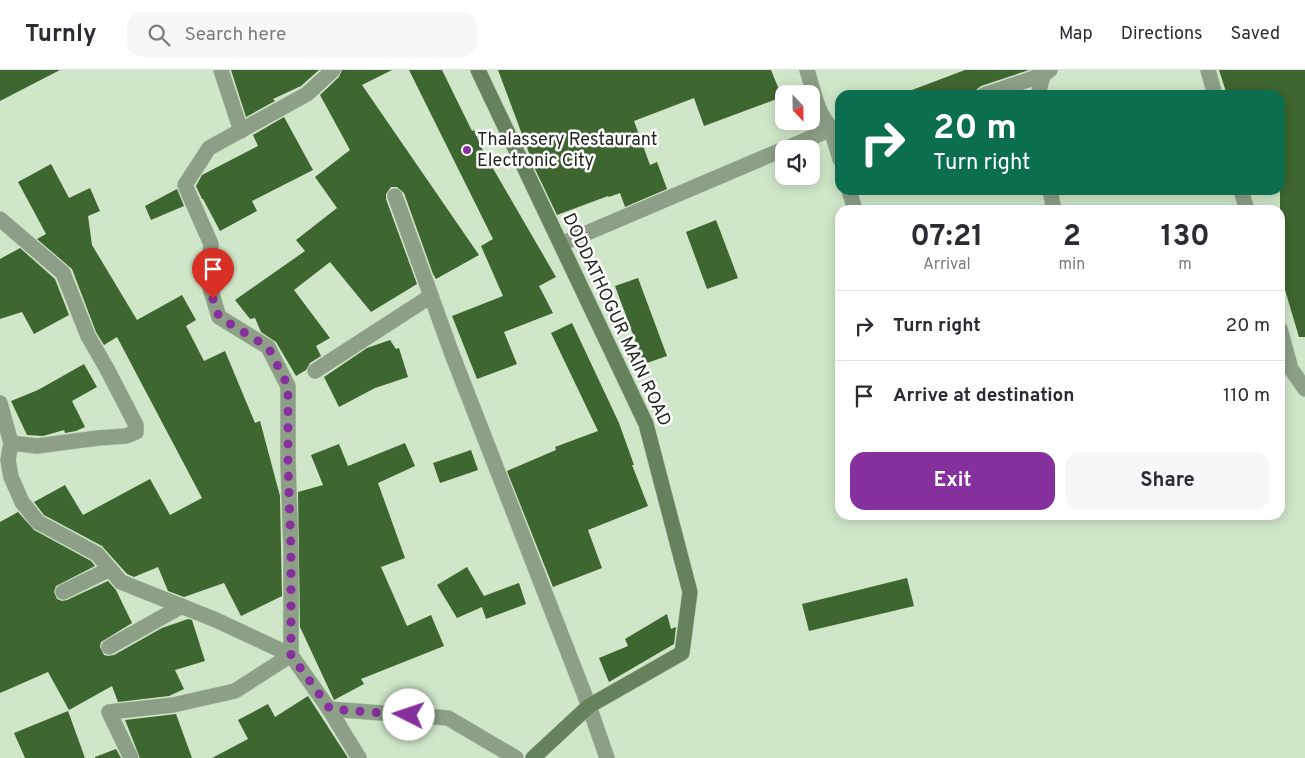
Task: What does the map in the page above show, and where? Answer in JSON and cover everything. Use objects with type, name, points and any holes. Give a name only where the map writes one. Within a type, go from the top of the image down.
[{"type":"street","points":[[222,70],[241,130]]},
{"type":"street","points":[[291,655],[288,386],[268,347],[219,317],[208,281],[211,244],[184,185],[209,148],[307,94],[333,70]]},
{"type":"street","name":"DODDATHOGUR MAIN ROAD","points":[[478,70],[646,424],[690,592],[682,652],[589,706],[533,758]]},
{"type":"street","points":[[807,70],[825,121],[835,130]]},
{"type":"street","points":[[1208,70],[1214,90]]},
{"type":"street","points":[[998,90],[1046,73]]},
{"type":"street","points":[[1040,90],[1046,73]]},
{"type":"street","points":[[810,140],[835,131]]},
{"type":"street","points":[[561,244],[775,153]]},
{"type":"street","points":[[395,196],[452,354],[606,754]]},
{"type":"street","points":[[0,220],[63,273],[88,336],[136,425],[136,432],[126,436],[6,450]]},
{"type":"street","points":[[315,371],[432,296]]},
{"type":"street","points":[[1285,347],[1291,369],[1305,389]]},
{"type":"street","points":[[0,403],[11,477],[22,502],[38,522],[97,554],[121,582],[216,620],[291,655],[330,709],[359,758]]},
{"type":"street","points":[[63,592],[110,569]]},
{"type":"street","points":[[109,646],[182,606]]},
{"type":"street","points":[[131,758],[109,712],[173,705],[235,690],[291,655]]},
{"type":"street","points":[[330,709],[448,718],[516,758]]},
{"type":"building","points":[[0,70],[60,70],[0,101]]},
{"type":"building","points":[[231,70],[319,70],[301,86],[273,99],[275,101],[246,117]]},
{"type":"building","points":[[342,70],[392,70],[362,85],[479,255],[436,279],[404,193],[397,187],[391,187],[386,194],[386,199],[417,284],[371,312],[330,262],[294,290],[330,338],[316,346],[321,356],[310,363],[306,370],[296,376],[276,342],[261,332],[255,318],[250,319],[235,300],[305,251],[296,240],[337,208],[315,177],[350,150],[320,95],[339,77]]},
{"type":"building","points":[[409,70],[442,70],[484,153],[556,277],[539,286],[553,313],[504,332],[517,364],[477,379],[452,316],[503,296],[481,246],[493,239]]},
{"type":"building","points":[[498,70],[771,70],[777,85],[775,85],[775,100],[704,126],[694,98],[634,121],[650,165],[657,162],[667,189],[625,207],[620,193],[557,215],[535,169]]},
{"type":"building","points":[[965,70],[1029,70],[981,86],[977,90],[912,90]]},
{"type":"building","points":[[1219,70],[1305,70],[1305,337],[1299,337],[1285,290],[1285,205],[1280,205],[1280,195],[1285,195],[1285,90],[1225,90]]},
{"type":"building","points":[[284,117],[313,170],[252,201],[257,211],[220,231],[196,186],[202,175],[258,146],[253,135]]},
{"type":"building","points":[[51,164],[69,198],[90,188],[100,211],[88,216],[92,245],[137,320],[182,295],[196,320],[186,326],[204,361],[225,351],[255,423],[260,421],[280,496],[282,596],[241,616],[224,583],[184,597],[168,591],[158,567],[134,577],[127,574],[102,546],[44,515],[34,502],[65,485],[83,515],[150,479],[170,515],[202,498],[117,337],[104,345],[96,332],[72,269],[37,239],[46,234],[18,182]]},
{"type":"building","points":[[177,189],[184,206],[151,220],[145,206]]},
{"type":"building","points":[[716,220],[738,278],[707,289],[686,232]]},
{"type":"building","points":[[20,248],[55,279],[69,315],[34,334],[22,312],[0,319],[0,259]]},
{"type":"building","points":[[638,278],[667,356],[644,364],[615,286]]},
{"type":"building","points":[[572,323],[619,423],[634,465],[632,465],[648,506],[588,530],[602,568],[553,587],[507,471],[556,450],[555,447],[598,431],[551,333]]},
{"type":"building","points":[[390,340],[396,349],[399,348],[408,377],[375,388],[339,407],[324,377],[367,348]]},
{"type":"building","points":[[84,364],[97,387],[72,401],[85,427],[65,433],[64,430],[43,436],[27,435],[11,401],[38,390]]},
{"type":"building","points":[[405,443],[415,466],[378,483],[405,558],[381,567],[407,626],[431,615],[444,646],[361,679],[364,684],[334,700],[300,627],[298,492],[323,485],[311,455],[339,444],[348,466]]},
{"type":"building","points":[[471,450],[478,470],[440,483],[433,463]]},
{"type":"building","points":[[18,512],[34,530],[91,561],[95,566],[56,586],[54,592],[57,599],[67,600],[108,581],[116,590],[132,623],[101,642],[100,647],[104,655],[114,655],[162,628],[188,619],[192,620],[205,661],[175,670],[184,689],[169,696],[118,702],[112,686],[69,710],[48,672],[0,693],[0,522]]},
{"type":"building","points":[[467,567],[484,596],[519,583],[526,604],[486,619],[482,607],[457,618],[437,585]]},
{"type":"building","points":[[907,578],[914,606],[809,631],[802,604]]},
{"type":"building","points":[[667,614],[671,629],[676,627],[674,644],[609,682],[599,658],[628,646],[625,639]]},
{"type":"building","points":[[308,696],[348,758],[212,758],[248,739],[238,720],[268,704],[275,717]]},
{"type":"building","points":[[68,711],[85,758],[25,758],[14,733]]},
{"type":"building","points":[[176,714],[192,758],[140,758],[125,720]]},
{"type":"building","points":[[116,749],[121,758],[95,758],[95,757]]},
{"type":"place","name":"Thalassery Restaurant Electronic City","points":[[467,150]]},
{"type":"route","points":[[213,299],[219,317],[268,347],[288,386],[291,655],[330,709],[409,715]]}]
